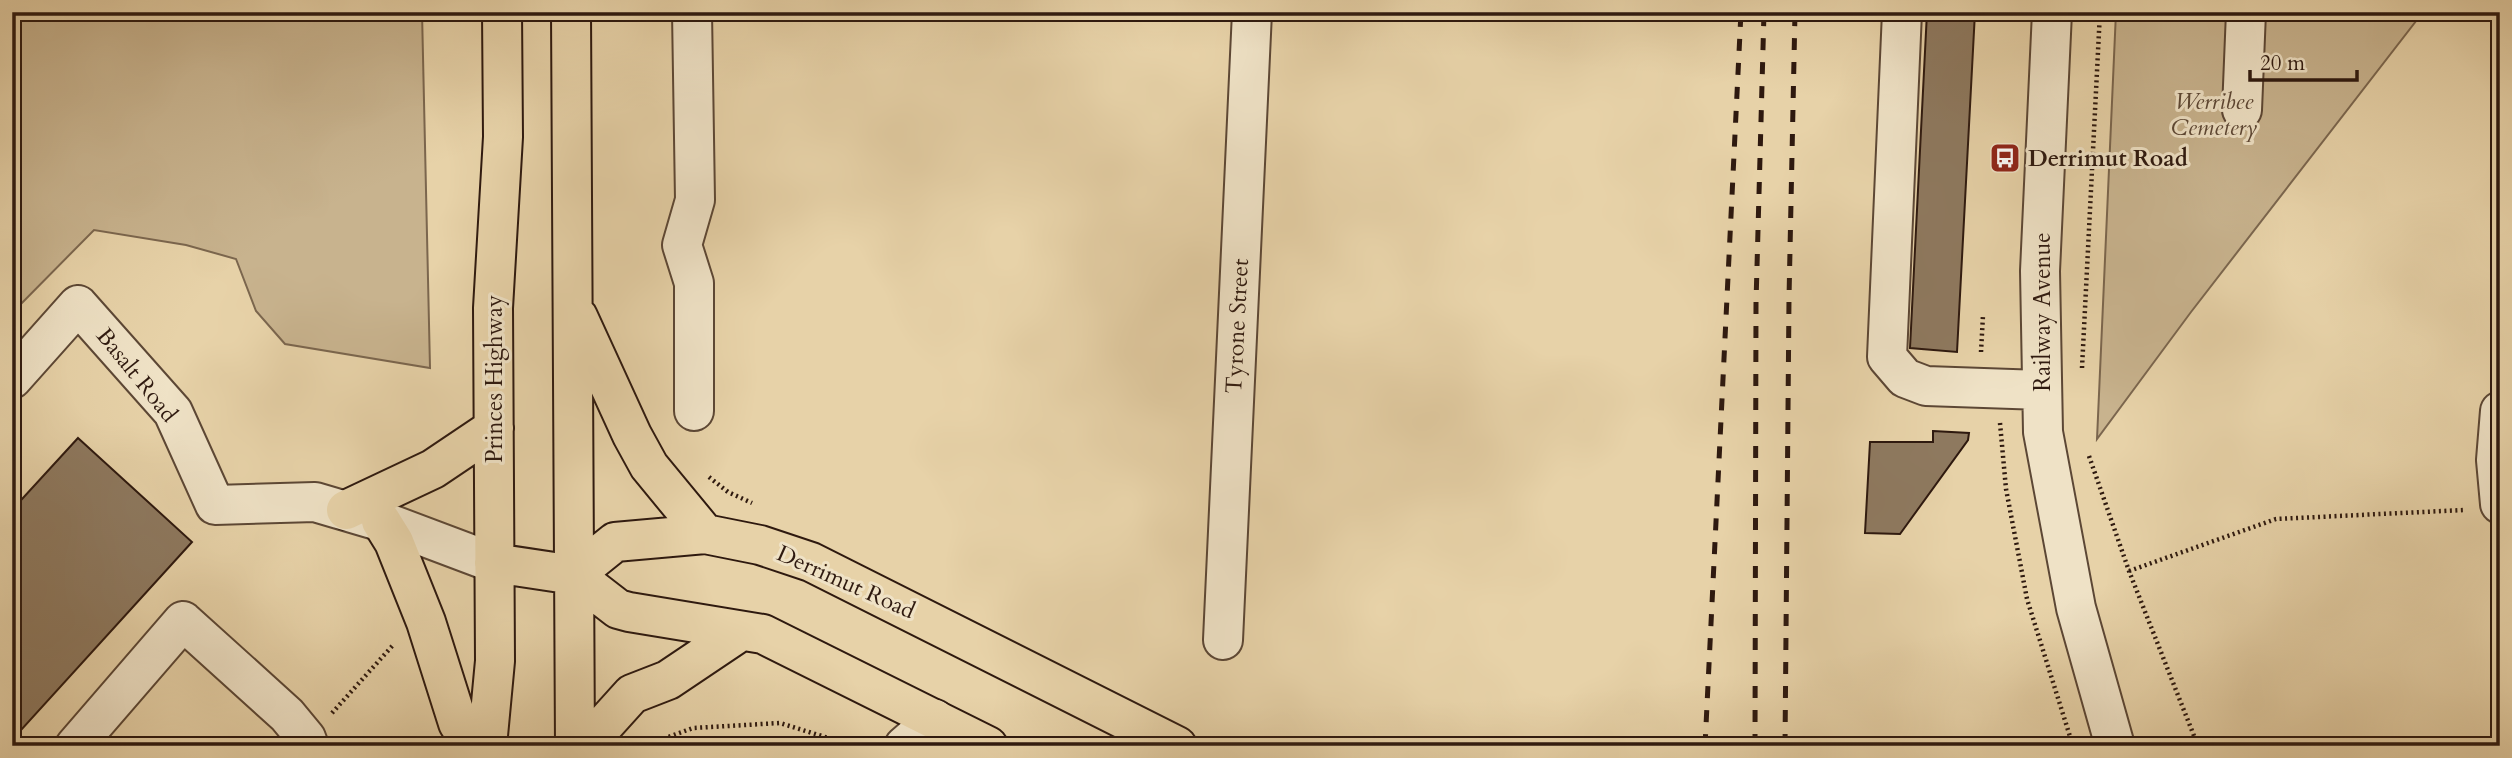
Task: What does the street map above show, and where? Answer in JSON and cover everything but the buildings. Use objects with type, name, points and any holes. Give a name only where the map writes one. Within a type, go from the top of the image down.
[{"type":"highway","name":"Princes Highway","points":[[487,746],[495,661],[493,308],[503,137],[502,12]]},
{"type":"highway","points":[[570,12],[575,746]]},
{"type":"highway","points":[[572,305],[649,466],[705,534]]},
{"type":"highway","points":[[473,746],[458,723],[426,622],[394,542],[364,516],[494,428]]},
{"type":"highway","name":"Derrimut Road","points":[[573,575],[615,542],[705,534],[760,545],[811,562],[1177,746]]},
{"type":"highway","points":[[494,563],[573,575],[618,609],[763,634],[988,746]]},
{"type":"highway","points":[[584,746],[632,694],[668,680],[741,631]]},
{"type":"street","points":[[692,12],[695,200],[682,245],[694,283],[694,411]]},
{"type":"street","name":"Tyrone Street","points":[[1223,640],[1252,12]]},
{"type":"street","points":[[1902,12],[1887,357],[1897,370],[1915,383],[1926,386],[2042,390]]},
{"type":"street","name":"Railway Avenue","points":[[2052,12],[2040,271],[2043,432],[2077,608],[2115,746]]},
{"type":"street","points":[[2242,110],[2246,12]]},
{"type":"street","name":"Basalt Road","points":[[12,379],[78,305],[173,412],[215,505],[315,502],[364,516],[494,563]]},
{"type":"street","points":[[2487,506],[2496,460],[2500,411]]},
{"type":"street","name":"Railway Avenue","points":[[2077,608],[2136,746]]},
{"type":"street","points":[[77,745],[183,621],[287,715],[307,742]]},
{"type":"street","points":[[904,746],[935,719]]},
{"type":"path","points":[[2082,376],[2100,12]]},
{"type":"path","points":[[1983,315],[1980,377],[2000,422],[2006,489],[2027,599],[2073,746]]},
{"type":"path","points":[[2085,446],[2129,571],[2198,746]]},
{"type":"path","points":[[2129,571],[2276,519],[2487,506]]},
{"type":"path","points":[[307,742],[395,643]]},
{"type":"path","points":[[664,746],[660,740],[693,728],[780,723],[854,746]]},
{"type":"green space","points":[[12,12],[422,12],[430,368],[285,344],[256,311],[236,259],[186,245],[94,230],[12,313]]},
{"type":"green space","name":"Werribee Cemetery","points":[[2116,12],[2423,12],[2191,312],[2097,439]]},
{"type":"railway","points":[[1705,746],[1741,12]]},
{"type":"railway","points":[[1755,746],[1756,303],[1764,12]]},
{"type":"railway","points":[[1785,746],[1789,298],[1795,12]]},
{"type":"place","name":"Derrimut Road","points":[[2005,158]]}]
